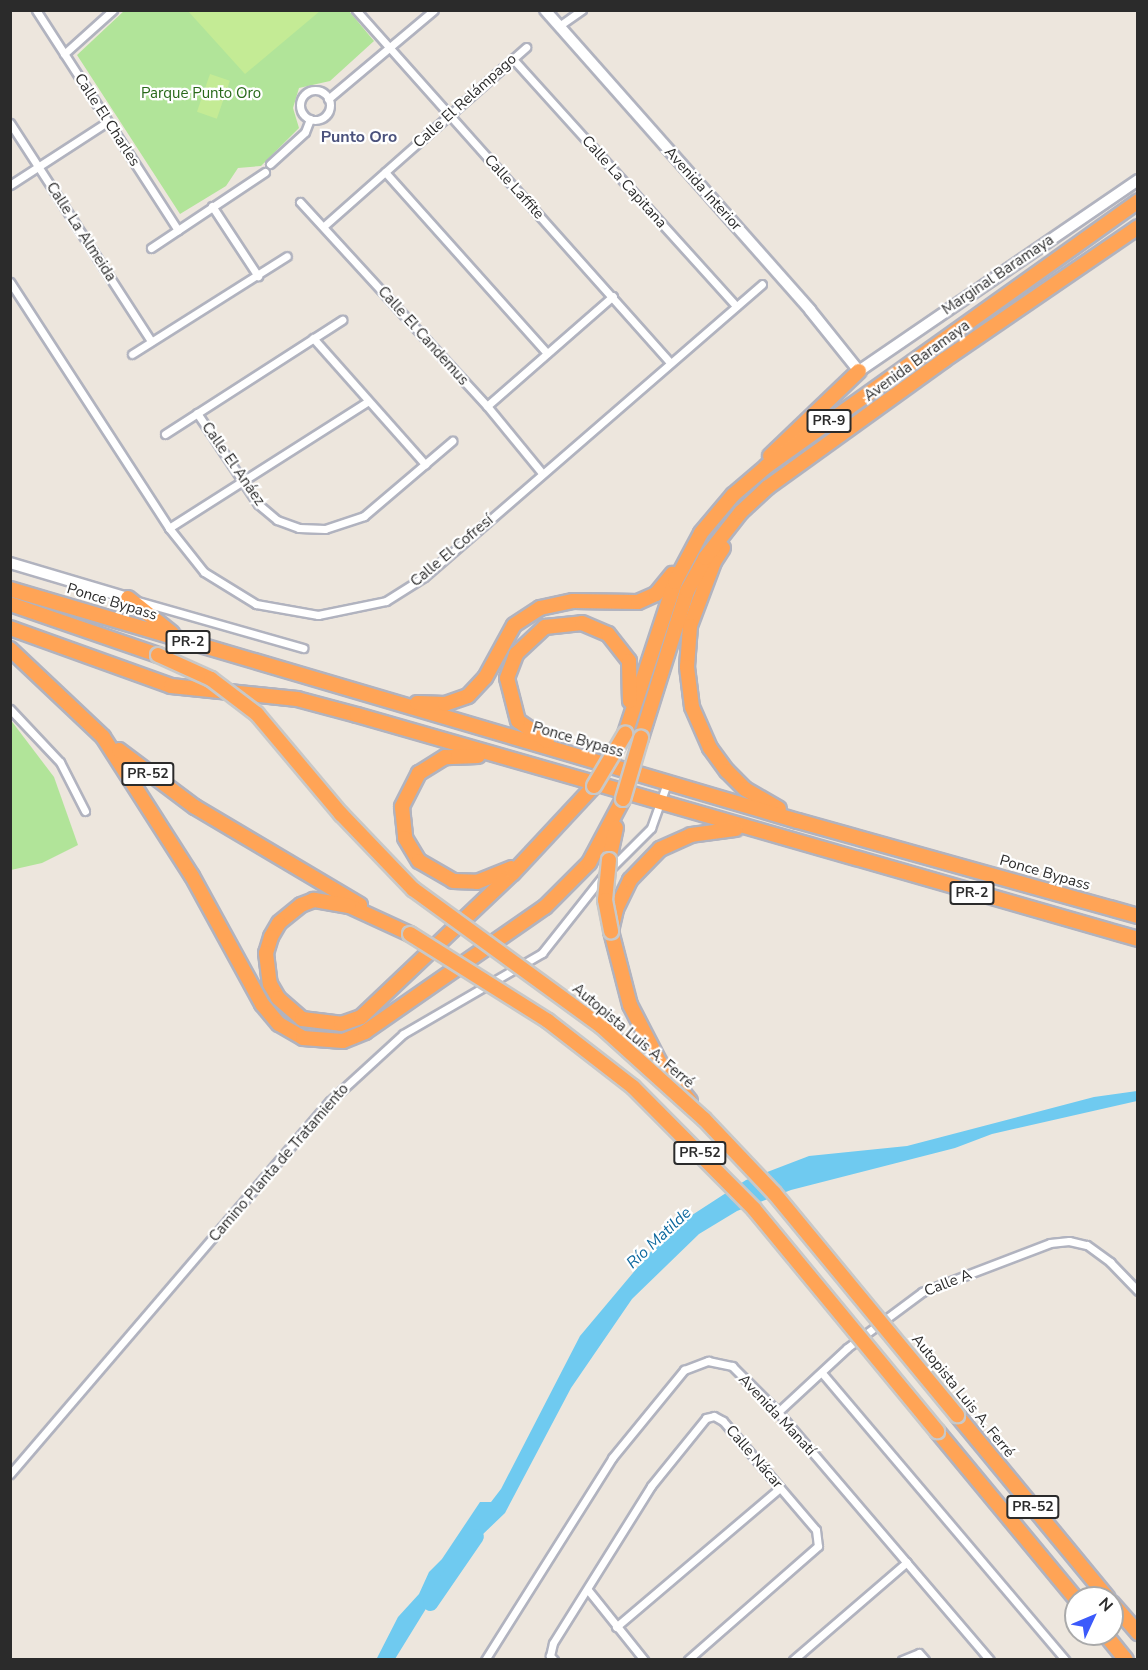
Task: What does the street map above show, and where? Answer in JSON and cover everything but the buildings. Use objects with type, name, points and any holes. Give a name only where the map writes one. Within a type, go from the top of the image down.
[{"type":"highway","name":"Avenida Baramaya","points":[[528,857],[578,807],[601,777],[626,730],[675,582],[701,533],[747,482],[1137,201]]},
{"type":"highway","name":"Avenida Baramaya","points":[[623,799],[687,591],[730,524],[782,477],[1137,227]]},
{"type":"highway","points":[[747,482],[829,396],[859,371]]},
{"type":"highway","points":[[730,524],[690,626],[687,667],[692,707],[710,748],[727,771],[745,789],[798,821]]},
{"type":"highway","points":[[416,706],[445,704],[468,696],[485,678],[514,625],[540,608],[573,601],[618,604],[649,598],[663,587],[701,533]]},
{"type":"highway","name":"Ponce Bypass","points":[[10,589],[365,694],[391,695],[416,706],[578,757],[1137,916]]},
{"type":"highway","points":[[128,598],[186,642]]},
{"type":"highway","name":"Autopista Luis A. Ferré","points":[[10,604],[158,655],[211,679],[258,714],[341,814],[413,889],[601,1026],[704,1119],[774,1192],[1098,1586]]},
{"type":"highway","points":[[578,757],[525,729],[513,710],[507,678],[516,654],[533,635],[557,623],[582,623],[596,627],[616,642],[632,671],[626,730]]},
{"type":"highway","name":"PR-2","points":[[10,628],[171,686],[297,699],[1137,939]]},
{"type":"highway","points":[[10,649],[104,737],[192,876],[271,1017],[303,1038],[329,1042],[355,1037],[379,1023],[545,907],[570,885],[605,839],[623,799]]},
{"type":"highway","name":"PR-52","points":[[104,737],[195,807],[410,934],[548,1021],[633,1087],[754,1209],[1065,1586]]},
{"type":"highway","points":[[505,758],[454,755],[427,766],[405,795],[403,829],[419,861],[459,882],[490,879],[528,857]]},
{"type":"highway","points":[[623,799],[606,875],[605,900],[619,974],[646,1040],[704,1119]]},
{"type":"highway","points":[[611,931],[616,909],[630,880],[650,858],[675,840],[705,832],[747,828]]},
{"type":"highway","points":[[410,934],[349,906],[314,900],[301,905],[279,923],[271,937],[266,952],[270,984],[278,998],[302,1019],[328,1024],[353,1021],[369,1011],[528,857]]},
{"type":"highway","points":[[1124,1617],[1137,1633]]},
{"type":"highway","points":[[1115,1646],[1126,1659]]},
{"type":"street","name":"Calle El Charles","points":[[36,10],[178,230]]},
{"type":"street","points":[[64,54],[113,10]]},
{"type":"street","name":"Calle Laffite","points":[[356,10],[613,296],[670,363]]},
{"type":"street","points":[[328,99],[317,91],[302,97],[300,108],[310,119],[318,120],[327,114],[328,99],[434,10]]},
{"type":"street","name":"Avenida Interior","points":[[545,10],[810,310],[859,371]]},
{"type":"street","points":[[559,26],[582,10]]},
{"type":"street","name":"Calle El Relámpago","points":[[324,226],[526,47]]},
{"type":"street","name":"Calle La Capitana","points":[[513,59],[736,306]]},
{"type":"street","points":[[270,164],[305,132],[310,119]]},
{"type":"street","points":[[10,185],[108,122]]},
{"type":"street","name":"Calle La Almeida","points":[[10,123],[151,341]]},
{"type":"street","points":[[151,248],[264,172]]},
{"type":"street","points":[[386,172],[547,353]]},
{"type":"street","name":"Marginal Baramaya","points":[[859,371],[1137,180]]},
{"type":"street","points":[[1127,187],[1137,201]]},
{"type":"street","name":"Calle El Candemus","points":[[300,202],[487,406],[542,473]]},
{"type":"street","points":[[212,207],[258,276]]},
{"type":"street","points":[[132,354],[287,256]]},
{"type":"street","name":"Calle El Cofresí","points":[[10,282],[168,528],[204,572],[256,604],[318,615],[386,601],[424,577],[762,284]]},
{"type":"street","points":[[487,406],[613,296]]},
{"type":"street","points":[[165,434],[342,320]]},
{"type":"street","points":[[313,338],[424,464]]},
{"type":"street","points":[[168,528],[368,401]]},
{"type":"street","name":"Calle El Anáez","points":[[197,413],[258,504],[277,520],[299,528],[325,529],[364,516],[452,441]]},
{"type":"street","points":[[10,563],[303,648]]},
{"type":"street","points":[[10,709],[60,762],[85,811]]},
{"type":"street","name":"Camino Planta de Tratamiento","points":[[10,1474],[330,1101],[403,1034],[542,953],[603,876],[651,828],[667,783]]},
{"type":"street","name":"Calle A","points":[[778,1412],[847,1348],[922,1292],[1050,1244],[1069,1241],[1087,1245],[1110,1262],[1137,1291]]},
{"type":"street","name":"Avenida Manatí","points":[[485,1659],[612,1458],[684,1370],[708,1361],[732,1366],[778,1412],[990,1659]]},
{"type":"street","points":[[822,1373],[1065,1659]]},
{"type":"street","name":"Calle Nácar","points":[[554,1659],[550,1656],[553,1643],[651,1486],[706,1418],[714,1416],[723,1422],[816,1530],[818,1545],[688,1659]]},
{"type":"street","points":[[616,1627],[780,1488]]},
{"type":"street","points":[[794,1659],[907,1562]]},
{"type":"street","points":[[588,1590],[644,1659]]},
{"type":"street","points":[[903,1659],[919,1653],[925,1659]]},
{"type":"green space","name":"Parque Punto Oro","points":[[125,10],[349,11],[374,41],[330,81],[299,88],[293,108],[299,128],[261,166],[238,168],[226,186],[180,214],[77,55]]},
{"type":"green space","points":[[188,11],[320,11],[245,74]]},
{"type":"green space","points":[[210,74],[230,81],[217,119],[197,112]]},
{"type":"green space","points":[[10,719],[54,777],[78,845],[42,863],[11,870]]},
{"type":"water","name":"Río Matilde","points":[[1137,1091],[1137,1101],[992,1134],[955,1148],[791,1190],[737,1211],[699,1234],[632,1299],[571,1388],[505,1513],[456,1560],[395,1659],[376,1660],[398,1617],[419,1594],[429,1572],[442,1559],[480,1502],[491,1502],[501,1489],[580,1336],[669,1230],[746,1180],[809,1156],[907,1146],[1094,1097]]},
{"type":"waterway","name":"Río Matilde","points":[[430,1603],[476,1536]]},
{"type":"district","name":"Punto Oro","points":[[359,137]]}]
